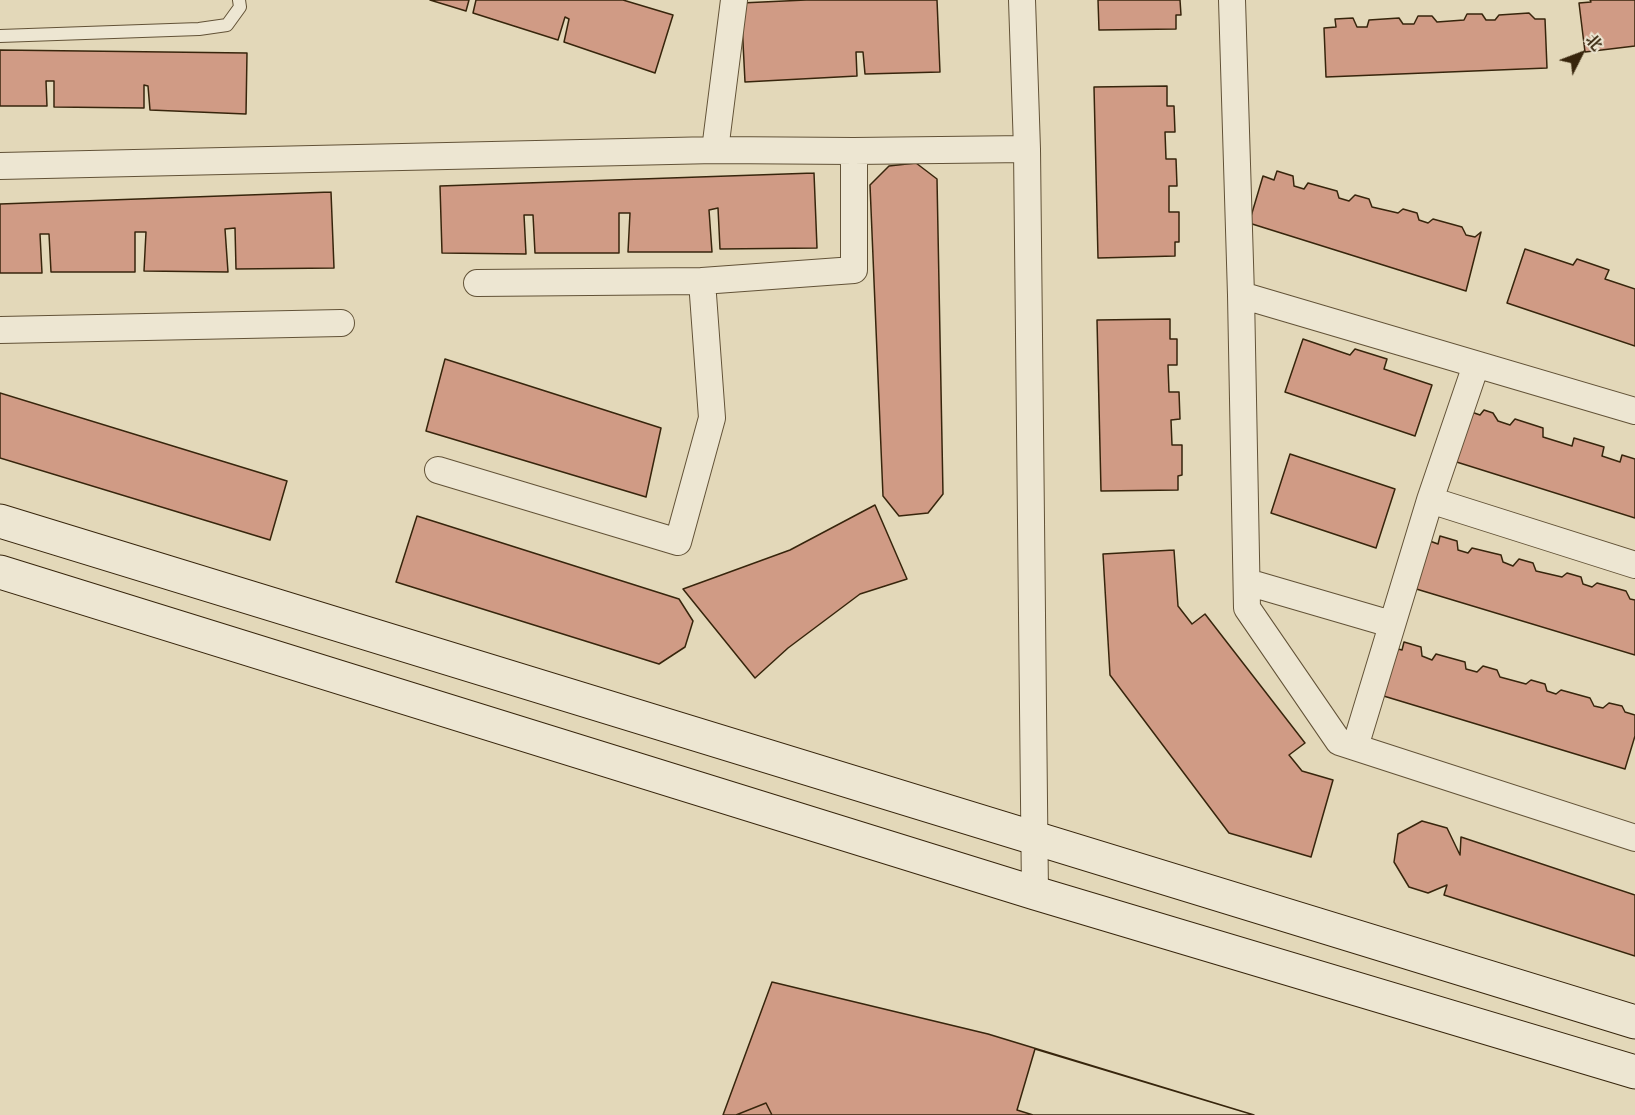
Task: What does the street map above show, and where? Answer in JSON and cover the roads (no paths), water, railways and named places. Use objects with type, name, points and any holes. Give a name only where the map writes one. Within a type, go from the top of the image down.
[{"type":"street","points":[[715,150],[734,0]]},
{"type":"street","points":[[1022,0],[1027,149],[1035,893]]},
{"type":"street","points":[[1232,0],[1242,295],[1247,608],[1339,742],[1635,838]]},
{"type":"street","points":[[0,166],[715,150],[1027,149]]},
{"type":"street","points":[[477,283],[702,281],[854,270],[854,151]]},
{"type":"street","points":[[438,470],[678,542],[712,418],[702,281]]},
{"type":"street","points":[[1242,295],[1635,411]]},
{"type":"street","points":[[0,330],[341,323]]},
{"type":"street","points":[[1355,747],[1430,500],[1476,365]]},
{"type":"street","points":[[1430,500],[1635,565]]},
{"type":"street","points":[[0,521],[1635,1022]]},
{"type":"street","points":[[0,572],[1035,893],[1635,1072]]},
{"type":"street","points":[[1247,582],[1391,624]]},
{"type":"lane","points":[[0,36],[200,29],[227,25],[240,7],[239,0]]}]
